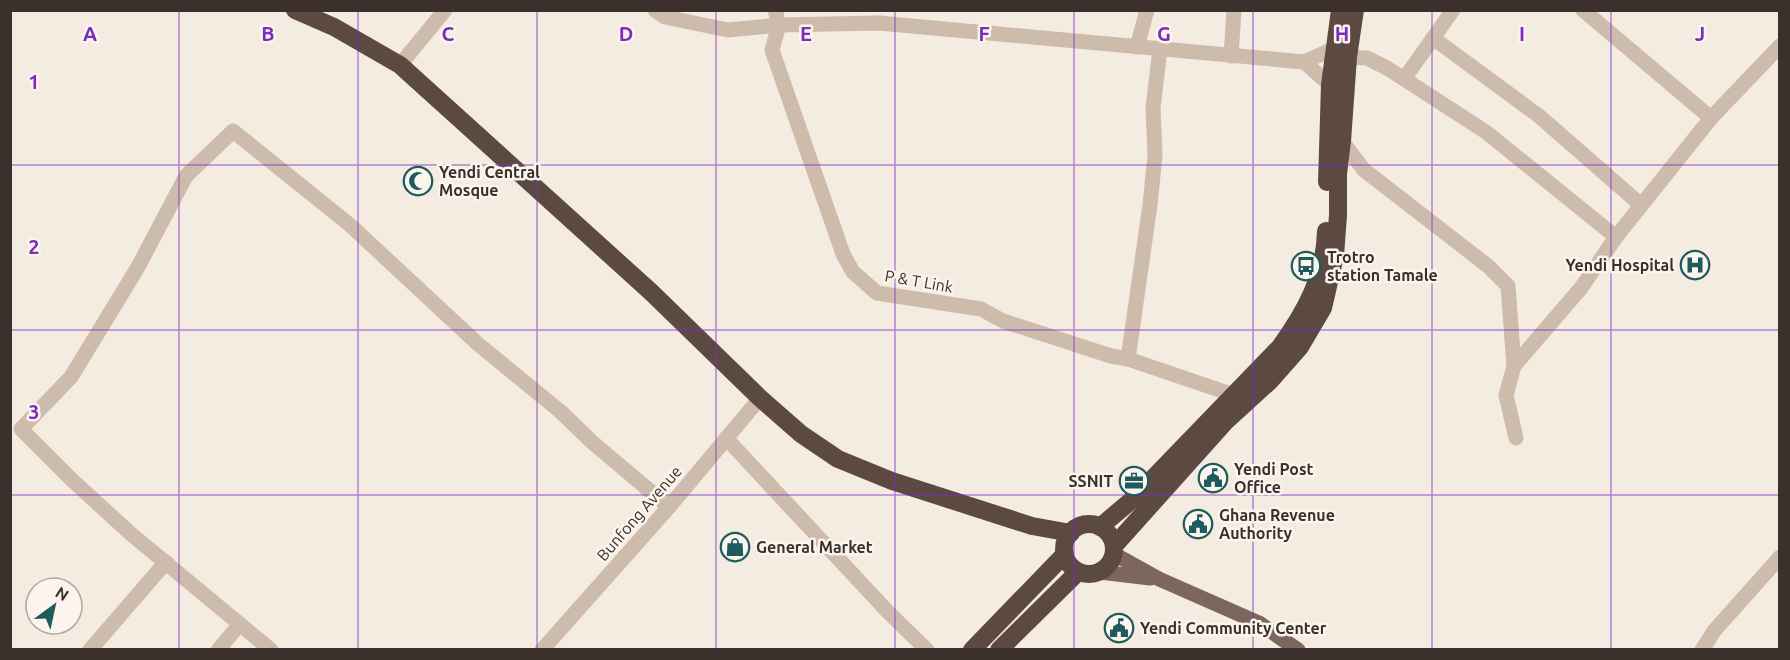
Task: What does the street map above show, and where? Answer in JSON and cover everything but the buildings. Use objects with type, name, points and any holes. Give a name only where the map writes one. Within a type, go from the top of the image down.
[{"type":"highway","points":[[295,10],[334,27],[400,65],[651,292],[760,398],[801,434],[838,459],[892,481],[1032,526],[1066,544],[1072,567],[1078,572],[1093,574],[1107,568],[1114,550],[1226,421],[1270,381],[1300,347],[1323,308],[1335,256],[1338,215],[1338,174],[1342,141],[1338,54],[1340,10]]},
{"type":"highway","points":[[1100,527],[1134,499],[1280,347],[1300,319],[1312,295],[1325,241],[1330,85],[1338,54],[1355,10]]},
{"type":"highway","points":[[972,650],[1085,525],[1100,527],[1107,532],[1114,550]]},
{"type":"highway","points":[[999,650],[1078,572]]},
{"type":"main road","points":[[1114,550],[1159,579],[1259,623],[1298,650]]},
{"type":"main road","points":[[1100,572],[1159,579]]},
{"type":"street","points":[[400,65],[445,10]]},
{"type":"street","points":[[655,10],[665,17],[728,30],[777,18],[879,23],[1304,62],[1338,54],[1367,58],[1486,132],[1616,237]]},
{"type":"street","points":[[1137,47],[1147,10]]},
{"type":"street","points":[[1231,56],[1234,10]]},
{"type":"street","points":[[1404,79],[1453,10]]},
{"type":"street","points":[[1583,10],[1711,118]]},
{"type":"street","name":"P & T Link","points":[[777,18],[772,50],[843,254],[853,272],[877,293],[981,309],[1003,321],[1111,356],[1128,359],[1234,395]]},
{"type":"street","points":[[1433,38],[1539,116],[1641,205]]},
{"type":"street","points":[[1514,366],[1581,288],[1616,237],[1711,118],[1779,46]]},
{"type":"street","points":[[1128,359],[1150,205],[1155,155],[1153,108],[1160,49]]},
{"type":"street","points":[[1304,62],[1330,85]]},
{"type":"street","points":[[271,650],[131,534],[21,429],[71,377],[138,267],[186,176],[233,131],[350,225],[478,344],[561,412],[618,465],[669,507]]},
{"type":"street","points":[[1342,141],[1364,170],[1488,266],[1509,286],[1514,366],[1506,395],[1516,438]]},
{"type":"street","name":"Bunfong Avenue","points":[[542,650],[669,507],[760,398]]},
{"type":"street","points":[[726,438],[888,612],[927,650]]},
{"type":"street","points":[[1702,650],[1714,631],[1779,558]]},
{"type":"street","points":[[90,650],[166,562]]},
{"type":"street","points":[[218,650],[240,624]]},
{"type":"place","name":"Yendi Central Mosque","points":[[418,181]]},
{"type":"place","name":"Yendi Hospital","points":[[1695,265]]},
{"type":"place","name":"Trotro station Tamale","points":[[1306,266]]},
{"type":"place","name":"Yendi Post Office","points":[[1213,478]]},
{"type":"place","name":"SSNIT","points":[[1134,481]]},
{"type":"place","name":"Ghana Revenue Authority","points":[[1198,524]]},
{"type":"place","name":"General Market","points":[[735,547]]},
{"type":"place","name":"Yendi Community Center","points":[[1119,628]]}]
